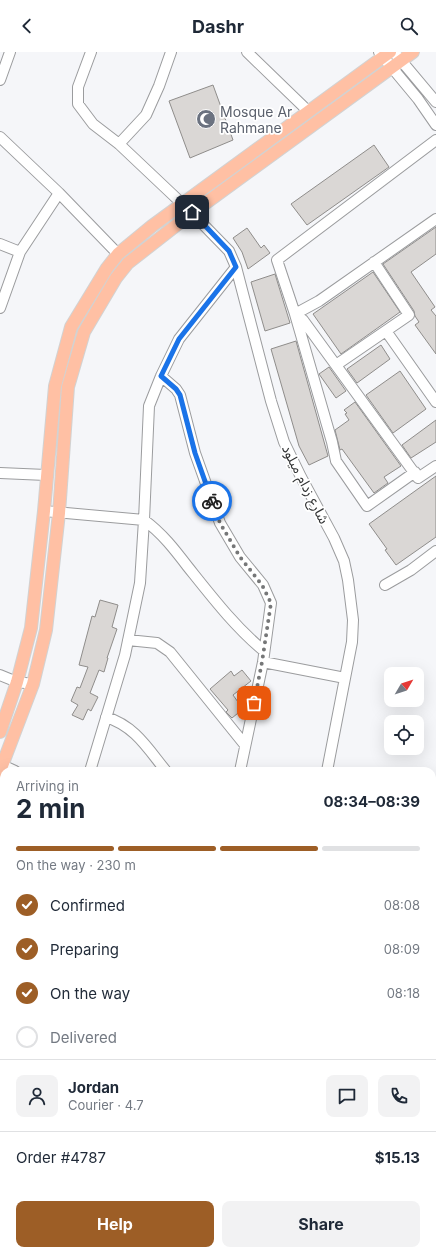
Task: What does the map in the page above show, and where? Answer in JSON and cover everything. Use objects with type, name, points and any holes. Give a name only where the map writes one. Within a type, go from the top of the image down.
[{"type":"main road","points":[[0,732],[17,682],[31,628],[44,511],[55,386],[71,327],[107,268],[118,254],[152,226],[308,111],[390,57],[413,52]]},
{"type":"main road","points":[[1,767],[33,684],[46,630],[59,513],[68,387],[84,332],[116,278],[128,263],[390,57]]},
{"type":"street","points":[[0,80],[10,52]]},
{"type":"street","name":"شارع زدام ميلود","points":[[91,52],[78,88],[78,104],[92,124],[119,144],[192,212],[229,251],[236,267],[271,401],[284,442],[334,538],[344,561],[353,620],[352,642],[328,767]]},
{"type":"street","points":[[119,144],[146,115],[159,86],[171,52]]},
{"type":"street","points":[[251,53],[308,111]]},
{"type":"street","points":[[390,57],[436,102]]},
{"type":"street","points":[[390,57],[436,125]]},
{"type":"street","points":[[0,137],[59,193],[118,254]]},
{"type":"street","points":[[415,472],[367,506],[336,461],[332,442],[295,314],[277,260],[436,140]]},
{"type":"street","points":[[0,308],[20,252],[59,193]]},
{"type":"street","points":[[295,314],[319,301],[436,219]]},
{"type":"street","points":[[0,244],[20,252]]},
{"type":"street","points":[[336,365],[409,315],[374,262]]},
{"type":"street","points":[[91,767],[125,656],[140,583],[149,406],[161,376],[179,339],[236,267]]},
{"type":"street","points":[[295,314],[303,320],[418,478],[436,466]]},
{"type":"street","points":[[386,331],[436,402]]},
{"type":"street","points":[[161,376],[176,389],[180,395],[195,453],[220,523],[240,557],[262,585],[269,596],[271,603],[262,662],[241,767]]},
{"type":"street","points":[[0,472],[46,475]]},
{"type":"street","points":[[44,511],[144,520],[180,555],[225,612],[248,638],[264,651]]},
{"type":"street","points":[[385,585],[410,570],[436,551]]},
{"type":"street","points":[[128,640],[157,643],[170,652],[245,745]]},
{"type":"street","points":[[262,662],[345,678]]},
{"type":"street","points":[[0,675],[17,682],[33,684]]},
{"type":"street","points":[[106,717],[117,720],[126,725],[137,735],[163,767]]},
{"type":"building","points":[[213,85],[233,140],[190,158],[169,101]]},
{"type":"building","points":[[374,145],[389,167],[307,225],[291,204]]},
{"type":"building","points":[[436,227],[436,254],[411,272],[435,307],[431,310],[436,316],[436,354],[415,325],[419,322],[414,311],[383,264]]},
{"type":"building","points":[[247,228],[261,248],[264,245],[270,253],[248,269],[242,252],[233,238]]},
{"type":"building","points":[[373,272],[400,312],[341,354],[313,314]]},
{"type":"building","points":[[275,274],[290,323],[265,331],[251,282]]},
{"type":"building","points":[[296,341],[328,456],[309,465],[299,446],[271,349]]},
{"type":"building","points":[[381,345],[390,359],[357,383],[347,369]]},
{"type":"building","points":[[329,367],[346,391],[336,398],[319,374]]},
{"type":"building","points":[[400,371],[426,409],[393,433],[366,395]]},
{"type":"building","points":[[355,402],[401,466],[384,477],[388,483],[374,493],[342,449],[340,450],[335,430],[349,420],[345,414],[347,413],[344,410]]},
{"type":"building","points":[[436,420],[436,442],[411,458],[402,445]]},
{"type":"building","points":[[436,476],[436,537],[396,565],[385,550],[387,549],[369,524]]},
{"type":"building","points":[[100,600],[118,605],[112,627],[117,629],[104,672],[99,670],[90,693],[98,697],[91,711],[88,709],[83,720],[72,715],[78,705],[71,701],[77,687],[80,688],[88,667],[79,665],[92,616],[95,617]]},
{"type":"building","points":[[242,670],[251,681],[233,695],[243,709],[232,718],[226,712],[228,710],[210,689],[231,671],[234,676]]},
{"type":"way so far","points":[[212,501],[220,523],[240,557],[262,585],[269,596],[271,603],[254,703]]},
{"type":"place","name":"Mosque Ar Rahmane","points":[[206,119]]},
{"type":"route","points":[[192,212],[229,251],[236,267],[179,339],[161,376],[176,389],[180,395],[195,453],[212,501]]}]
